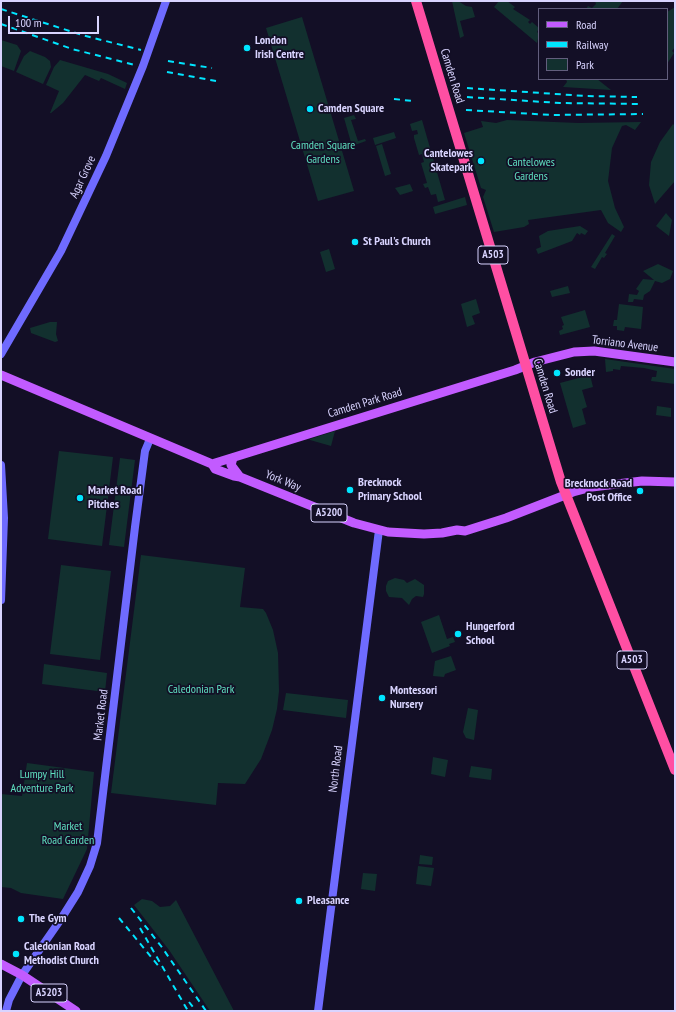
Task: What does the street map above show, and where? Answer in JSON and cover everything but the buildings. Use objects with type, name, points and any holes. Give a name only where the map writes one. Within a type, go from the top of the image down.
[{"type":"highway","name":"Camden Road","points":[[416,1],[566,495],[675,770]]},
{"type":"main road","name":"Torriano Avenue","points":[[526,366],[537,361],[589,350],[675,362]]},
{"type":"main road","name":"Camden Park Road","points":[[212,464],[526,366]]},
{"type":"main road","name":"York Way","points":[[1,376],[212,464],[215,469],[234,476],[240,476],[354,523],[379,530],[417,534],[442,533],[457,530],[465,531],[506,518],[566,495]]},
{"type":"main road","points":[[233,458],[231,464],[240,476]]},
{"type":"main road","name":"A5200","points":[[566,495],[612,484],[642,481],[675,482]]},
{"type":"main road","name":"A5203","points":[[1,964],[22,975],[76,1011]]},
{"type":"street","name":"Agar Grove","points":[[1,354],[61,251],[106,156],[139,75],[166,1]]},
{"type":"street","name":"Market Road","points":[[6,1011],[9,1000],[22,975],[78,892],[90,866],[97,843],[145,451],[150,439]]},
{"type":"street","points":[[1,465],[4,518],[1,600]]},
{"type":"street","name":"North Road","points":[[318,1011],[379,530]]},
{"type":"green space","points":[[452,1],[458,1],[466,6],[472,7],[475,17],[460,21],[464,36],[460,38]]},
{"type":"green space","points":[[499,1],[507,1],[515,7],[513,9],[530,20],[528,22],[530,24],[532,22],[538,27],[537,43],[494,7]]},
{"type":"green space","points":[[595,1],[623,1],[618,8],[592,8],[596,4]]},
{"type":"green space","points":[[675,7],[675,47],[672,51],[674,53],[668,62],[668,11]]},
{"type":"green space","name":"Camden Square","points":[[302,17],[354,191],[318,201],[266,28]]},
{"type":"green space","points":[[1,40],[17,45],[21,51],[14,71],[1,66]]},
{"type":"green space","points":[[30,51],[45,57],[50,61],[51,67],[43,84],[16,72],[24,56]]},
{"type":"green space","points":[[60,60],[108,74],[127,83],[125,89],[101,78],[99,81],[85,75],[63,103],[50,113],[59,91],[46,85],[54,67]]},
{"type":"green space","points":[[566,80],[598,80],[611,90],[563,87],[567,82]]},
{"type":"green space","points":[[354,115],[356,119],[351,120],[358,141],[365,139],[366,141],[352,146],[344,118]]},
{"type":"green space","points":[[422,120],[445,200],[438,202],[436,194],[431,195],[428,187],[425,188],[423,184],[427,183],[421,163],[424,162],[422,154],[419,155],[414,138],[414,135],[418,134],[417,130],[412,131],[410,124]]},
{"type":"green space","name":"Cantelowes Gardens","points":[[507,120],[578,123],[641,122],[635,130],[626,125],[622,126],[612,148],[608,181],[615,208],[624,227],[621,232],[608,223],[601,210],[528,220],[529,224],[524,227],[494,232],[483,197],[486,190],[481,188],[464,133],[483,127],[481,121],[496,123]]},
{"type":"green space","points":[[673,124],[675,126],[675,181],[655,204],[649,185],[651,162],[660,142]]},
{"type":"green space","points":[[394,132],[396,138],[375,145],[373,138]]},
{"type":"green space","points":[[382,144],[391,174],[385,176],[376,146]]},
{"type":"green space","points":[[410,184],[413,191],[400,195],[395,188]]},
{"type":"green space","points":[[465,197],[467,205],[435,214],[433,207]]},
{"type":"green space","points":[[666,213],[672,220],[669,236],[656,226]]},
{"type":"green space","points":[[580,226],[588,231],[585,235],[581,233],[580,235],[577,233],[572,241],[538,254],[536,249],[541,247],[539,236],[548,231]]},
{"type":"green space","points":[[612,234],[615,236],[605,253],[607,254],[604,258],[602,257],[595,269],[591,267]]},
{"type":"green space","points":[[329,249],[335,269],[326,272],[320,252]]},
{"type":"green space","points":[[658,264],[673,271],[670,279],[662,283],[655,281],[650,291],[644,295],[643,300],[634,299],[633,302],[628,302],[629,294],[637,295],[639,291],[636,289],[643,279],[654,280],[643,271]]},
{"type":"green space","points":[[568,286],[570,293],[552,297],[550,291]]},
{"type":"green space","points":[[476,299],[480,313],[472,316],[475,324],[467,327],[461,304]]},
{"type":"green space","points":[[619,304],[643,307],[641,329],[625,327],[624,331],[617,330],[617,326],[613,326],[614,320],[617,320]]},
{"type":"green space","points":[[585,310],[590,327],[560,335],[559,331],[563,329],[562,326],[564,325],[561,317]]},
{"type":"green space","points":[[50,322],[57,322],[56,334],[58,341],[55,342],[31,333],[30,328]]},
{"type":"green space","points":[[605,359],[675,369],[675,384],[651,381],[652,377],[656,377],[657,371],[644,368],[621,366],[620,370],[613,369],[613,371],[606,372]]},
{"type":"green space","points":[[590,375],[593,387],[582,390],[587,407],[582,409],[586,424],[573,428],[560,383]]},
{"type":"green space","points":[[657,406],[671,408],[671,417],[656,415]]},
{"type":"green space","points":[[335,431],[331,446],[310,440],[310,439]]},
{"type":"green space","name":"Market Road Pitches","points":[[59,451],[113,457],[102,546],[48,539]]},
{"type":"green space","points":[[120,458],[135,460],[124,547],[109,545]]},
{"type":"green space","name":"Caledonian Park","points":[[141,555],[245,568],[240,607],[263,609],[273,630],[278,653],[279,691],[277,709],[272,730],[261,759],[245,784],[218,783],[216,805],[111,793]]},
{"type":"green space","points":[[61,565],[111,571],[100,660],[50,654]]},
{"type":"green space","points":[[395,578],[404,580],[407,583],[415,579],[424,585],[423,597],[416,596],[412,599],[409,605],[402,598],[389,597],[386,591],[386,586],[388,581]]},
{"type":"green space","points":[[439,615],[447,639],[453,637],[455,642],[449,644],[450,646],[432,653],[421,622]]},
{"type":"green space","points":[[451,656],[456,670],[445,674],[444,677],[433,676],[435,661]]},
{"type":"green space","points":[[44,664],[107,673],[105,692],[42,684]]},
{"type":"green space","points":[[286,693],[348,700],[346,718],[283,710]]},
{"type":"green space","points":[[468,708],[478,710],[474,740],[466,738],[463,732]]},
{"type":"green space","points":[[433,757],[448,760],[445,777],[431,774]]},
{"type":"green space","points":[[27,763],[94,772],[87,849],[63,899],[21,893],[11,888],[1,887],[1,794],[22,796]]},
{"type":"green space","points":[[471,766],[492,769],[491,780],[469,777]]},
{"type":"green space","points":[[420,855],[433,857],[432,865],[419,864]]},
{"type":"green space","points":[[418,866],[434,868],[431,886],[416,884]]},
{"type":"green space","points":[[363,873],[377,874],[375,891],[361,889]]},
{"type":"green space","points":[[142,899],[152,901],[160,907],[170,906],[176,900],[234,1011],[210,1011],[169,950],[134,905]]},
{"type":"railway","points":[[1,9],[82,35],[141,50]]},
{"type":"railway","points":[[1,24],[72,49],[135,65]]},
{"type":"railway","points":[[168,61],[212,68]]},
{"type":"railway","points":[[167,72],[216,81]]},
{"type":"railway","points":[[467,88],[586,96],[637,97]]},
{"type":"railway","points":[[467,97],[560,103],[641,104]]},
{"type":"railway","points":[[394,99],[413,101]]},
{"type":"railway","points":[[466,110],[553,115],[643,114]]},
{"type":"railway","points":[[131,908],[161,946],[206,1011]]},
{"type":"railway","points":[[119,918],[161,969]]},
{"type":"railway","points":[[140,928],[188,1011]]},
{"type":"railway","points":[[189,1002],[196,1011]]},
{"type":"place","name":"London Irish Centre","points":[[247,48]]},
{"type":"place","name":"Camden Square","points":[[310,109]]},
{"type":"place","name":"Cantelowes Skatepark","points":[[481,161]]},
{"type":"place","name":"St Paul's Church","points":[[355,242]]},
{"type":"place","name":"Sonder","points":[[557,373]]},
{"type":"place","name":"Brecknock Primary School","points":[[350,490]]},
{"type":"place","name":"Brecknock Road Post Office","points":[[640,491]]},
{"type":"place","name":"Market Road Pitches","points":[[80,498]]},
{"type":"place","name":"Hungerford School","points":[[458,634]]},
{"type":"place","name":"Montessori Nursery","points":[[382,698]]},
{"type":"place","name":"Pleasance","points":[[299,901]]},
{"type":"place","name":"The Gym","points":[[21,919]]},
{"type":"place","name":"Caledonian Road Methodist Church","points":[[16,954]]},
{"type":"park label","name":"Camden Square Gardens","points":[[323,153]]},
{"type":"park label","name":"Lumpy Hill Adventure Park","points":[[42,782]]},
{"type":"park label","name":"Market Road Garden","points":[[68,834]]}]
